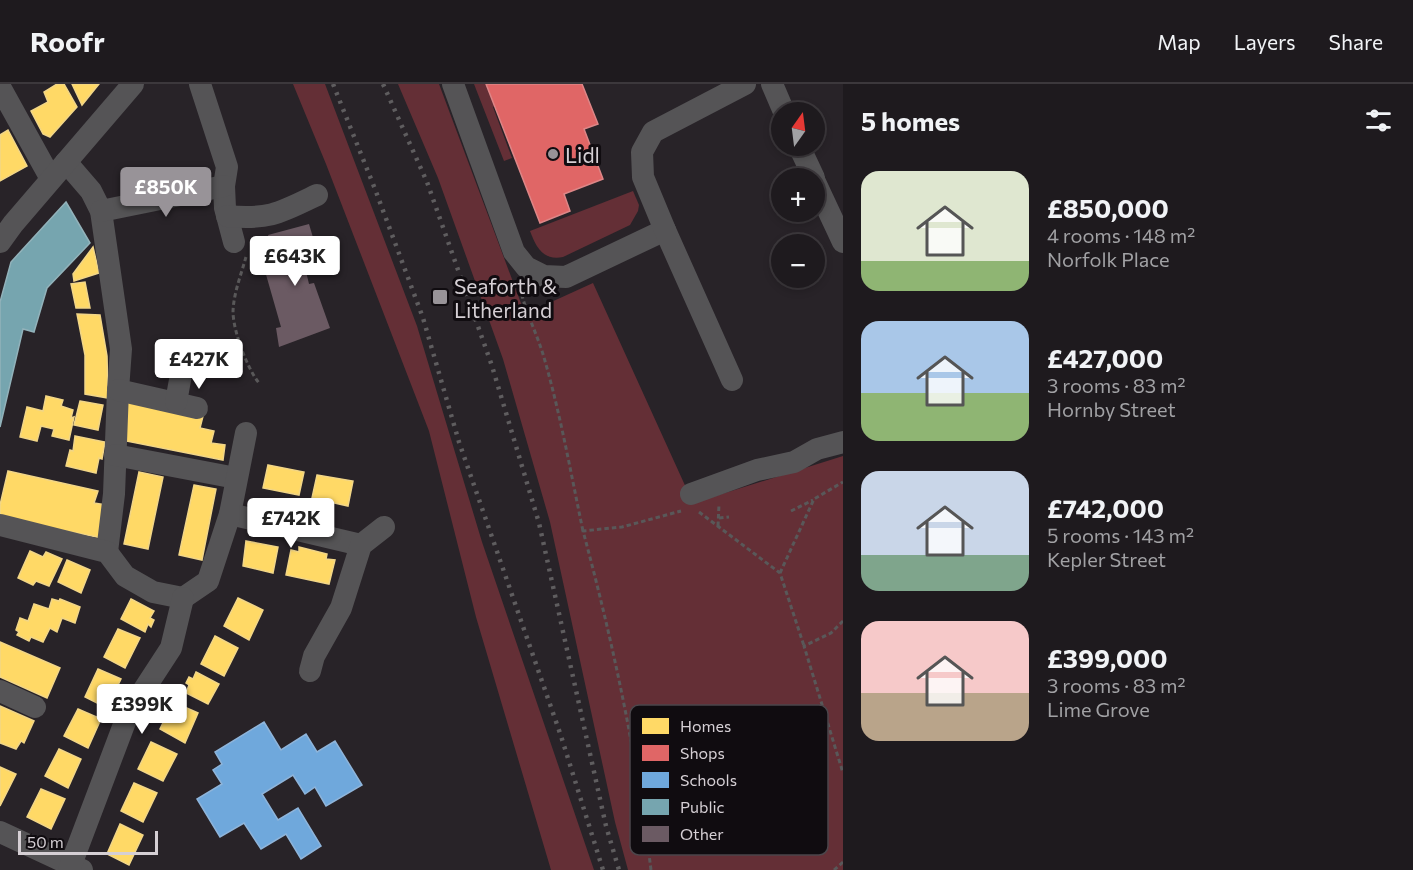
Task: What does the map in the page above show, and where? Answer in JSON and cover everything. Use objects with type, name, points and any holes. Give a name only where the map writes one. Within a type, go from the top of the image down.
[{"type":"street","points":[[0,242],[132,84]]},
{"type":"street","points":[[200,84],[226,167],[224,186],[227,216],[240,249]]},
{"type":"street","points":[[453,84],[514,252],[526,267],[544,276],[566,277],[664,230]]},
{"type":"street","points":[[732,380],[664,230],[643,177],[642,152],[653,132],[745,84]]},
{"type":"street","points":[[771,84],[779,102]]},
{"type":"street","points":[[0,87],[51,179]]},
{"type":"street","points":[[66,162],[91,191],[101,211],[122,349],[114,494],[107,552]]},
{"type":"street","points":[[101,211],[224,186]]},
{"type":"street","points":[[227,216],[268,216],[316,195]]},
{"type":"street","points":[[825,203],[843,242]]},
{"type":"street","points":[[118,390],[187,405],[182,369]]},
{"type":"street","points":[[0,832],[74,868],[128,714],[171,648],[183,598],[208,581],[230,514],[246,433]]},
{"type":"street","points":[[689,504],[757,470],[794,462],[817,449],[843,442]]},
{"type":"street","points":[[115,455],[236,478]]},
{"type":"street","points":[[230,514],[361,545]]},
{"type":"street","points":[[0,525],[107,552],[124,576],[153,592],[183,598]]},
{"type":"street","points":[[312,663],[341,608],[361,545],[384,527]]},
{"type":"street","points":[[0,691],[35,707]]},
{"type":"path","points":[[240,249],[233,314],[242,350],[252,374],[259,383]]},
{"type":"path","points":[[520,285],[542,348],[560,413],[583,531],[603,605],[630,739]]},
{"type":"path","points":[[790,511],[843,482]]},
{"type":"path","points":[[718,526],[719,499]]},
{"type":"path","points":[[780,573],[814,499]]},
{"type":"path","points":[[583,531],[622,527],[689,504],[780,573],[822,705]]},
{"type":"path","points":[[719,518],[729,518]]},
{"type":"path","points":[[804,646],[831,633],[843,621]]},
{"type":"path","points":[[828,724],[843,773]]},
{"type":"path","points":[[649,855],[651,870]]},
{"type":"path","points":[[834,870],[843,862]]},
{"type":"shaded area","points":[[293,84],[325,84],[417,326],[482,542],[594,870],[551,870],[476,617],[429,431]]},
{"type":"shaded area","points":[[398,84],[439,84],[525,314],[593,283],[693,503],[843,456],[843,870],[628,870],[615,822],[550,522],[503,359],[438,178]]},
{"type":"shaded area","points":[[474,84],[486,84],[512,158],[504,161]]},
{"type":"shaded area","points":[[633,191],[639,205],[630,225],[563,257],[550,257],[541,252],[530,231]]},
{"type":"building: Homes","points":[[57,84],[64,84],[77,107],[50,137],[43,134],[31,111],[48,102],[44,92]]},
{"type":"building: Homes","points":[[72,84],[99,84],[82,105]]},
{"type":"building: Homes","points":[[8,130],[27,166],[0,181],[0,135]]},
{"type":"building: Homes","points":[[93,247],[99,273],[74,281],[73,274]]},
{"type":"building: Homes","points":[[85,282],[90,308],[76,308],[71,284]]},
{"type":"building: Homes","points":[[77,314],[100,315],[107,356],[108,398],[85,394],[85,355]]},
{"type":"building: Homes","points":[[46,396],[63,400],[61,406],[73,410],[71,418],[74,417],[69,440],[52,436],[54,429],[41,426],[37,441],[20,437],[27,407],[43,411]]},
{"type":"building: Homes","points":[[80,401],[103,405],[98,430],[74,425]]},
{"type":"building: Homes","points":[[127,401],[203,416],[200,428],[214,431],[211,443],[225,445],[223,460],[126,441]]},
{"type":"building: Homes","points":[[75,436],[105,442],[102,459],[99,458],[96,473],[66,466],[70,450],[73,451]]},
{"type":"building: Homes","points":[[268,465],[304,472],[299,495],[263,488]]},
{"type":"building: Homes","points":[[8,471],[98,491],[94,503],[106,505],[103,538],[0,519],[0,505]]},
{"type":"building: Homes","points":[[139,472],[163,477],[148,549],[124,544]]},
{"type":"building: Homes","points":[[317,475],[353,481],[348,506],[312,498]]},
{"type":"building: Homes","points":[[194,485],[216,489],[202,560],[179,555]]},
{"type":"building: Homes","points":[[246,541],[278,547],[273,573],[243,566]]},
{"type":"building: Homes","points":[[299,547],[327,554],[326,559],[335,560],[329,584],[286,575],[291,550],[299,552]]},
{"type":"building: Homes","points":[[30,551],[43,557],[46,552],[62,559],[49,586],[36,581],[33,585],[18,578]]},
{"type":"building: Homes","points":[[67,560],[90,570],[81,593],[58,582]]},
{"type":"building: Homes","points":[[238,598],[263,610],[249,640],[224,626]]},
{"type":"building: Homes","points":[[52,599],[59,601],[60,599],[80,607],[75,623],[62,618],[57,632],[50,628],[43,642],[31,637],[29,641],[17,635],[19,632],[16,630],[20,618],[28,621],[34,604],[49,609]]},
{"type":"building: Homes","points":[[131,599],[154,611],[150,618],[154,620],[151,627],[148,624],[145,632],[121,619]]},
{"type":"building: Homes","points":[[118,629],[140,638],[125,668],[104,657]]},
{"type":"building: Homes","points":[[215,636],[238,648],[224,676],[201,664]]},
{"type":"building: Homes","points":[[0,642],[60,668],[47,698],[0,677]]},
{"type":"building: Homes","points":[[98,669],[121,679],[107,708],[85,697]]},
{"type":"building: Homes","points":[[196,672],[219,684],[208,704],[186,693],[189,685],[186,683],[189,677],[193,679]]},
{"type":"building: Homes","points":[[173,702],[198,713],[185,743],[160,729]]},
{"type":"building: Homes","points":[[0,706],[34,721],[24,743],[21,741],[16,749],[0,743]]},
{"type":"building: Homes","points":[[78,709],[101,719],[88,748],[64,736]]},
{"type":"building: Homes","points":[[151,742],[177,754],[163,781],[138,769]]},
{"type":"building: Homes","points":[[59,749],[81,759],[68,788],[45,776]]},
{"type":"building: Homes","points":[[0,767],[16,774],[0,806]]},
{"type":"building: Homes","points":[[134,783],[157,793],[143,822],[121,811]]},
{"type":"building: Homes","points":[[41,789],[65,799],[51,829],[27,817]]},
{"type":"building: Homes","points":[[120,824],[143,835],[129,865],[107,854]]},
{"type":"building: Shops","name":"Lidl","points":[[486,84],[582,84],[598,124],[584,129],[603,179],[564,194],[570,211],[540,223]]},
{"type":"building: Schools","points":[[264,722],[281,750],[306,734],[317,752],[335,741],[362,785],[326,806],[315,787],[305,794],[293,775],[262,794],[278,820],[298,808],[321,846],[301,859],[286,834],[261,849],[244,823],[220,837],[197,799],[222,784],[213,770],[222,764],[215,752]]},
{"type":"building: Public","points":[[66,202],[90,243],[47,288],[34,332],[23,329],[0,427],[0,302],[11,262]]},
{"type":"building: Other","points":[[309,224],[317,251],[303,259],[309,284],[314,283],[330,328],[279,347],[276,328],[281,327],[265,271],[278,263],[268,235]]},
{"type":"railway","points":[[333,84],[423,318],[459,442],[561,736],[603,870]]},
{"type":"railway","points":[[383,84],[427,182],[492,366],[539,523],[606,826],[619,870]]},
{"type":"place","name":"Lidl","points":[[553,154]]},
{"type":"place","name":"Seaforth & Litherland","points":[[440,297]]}]
